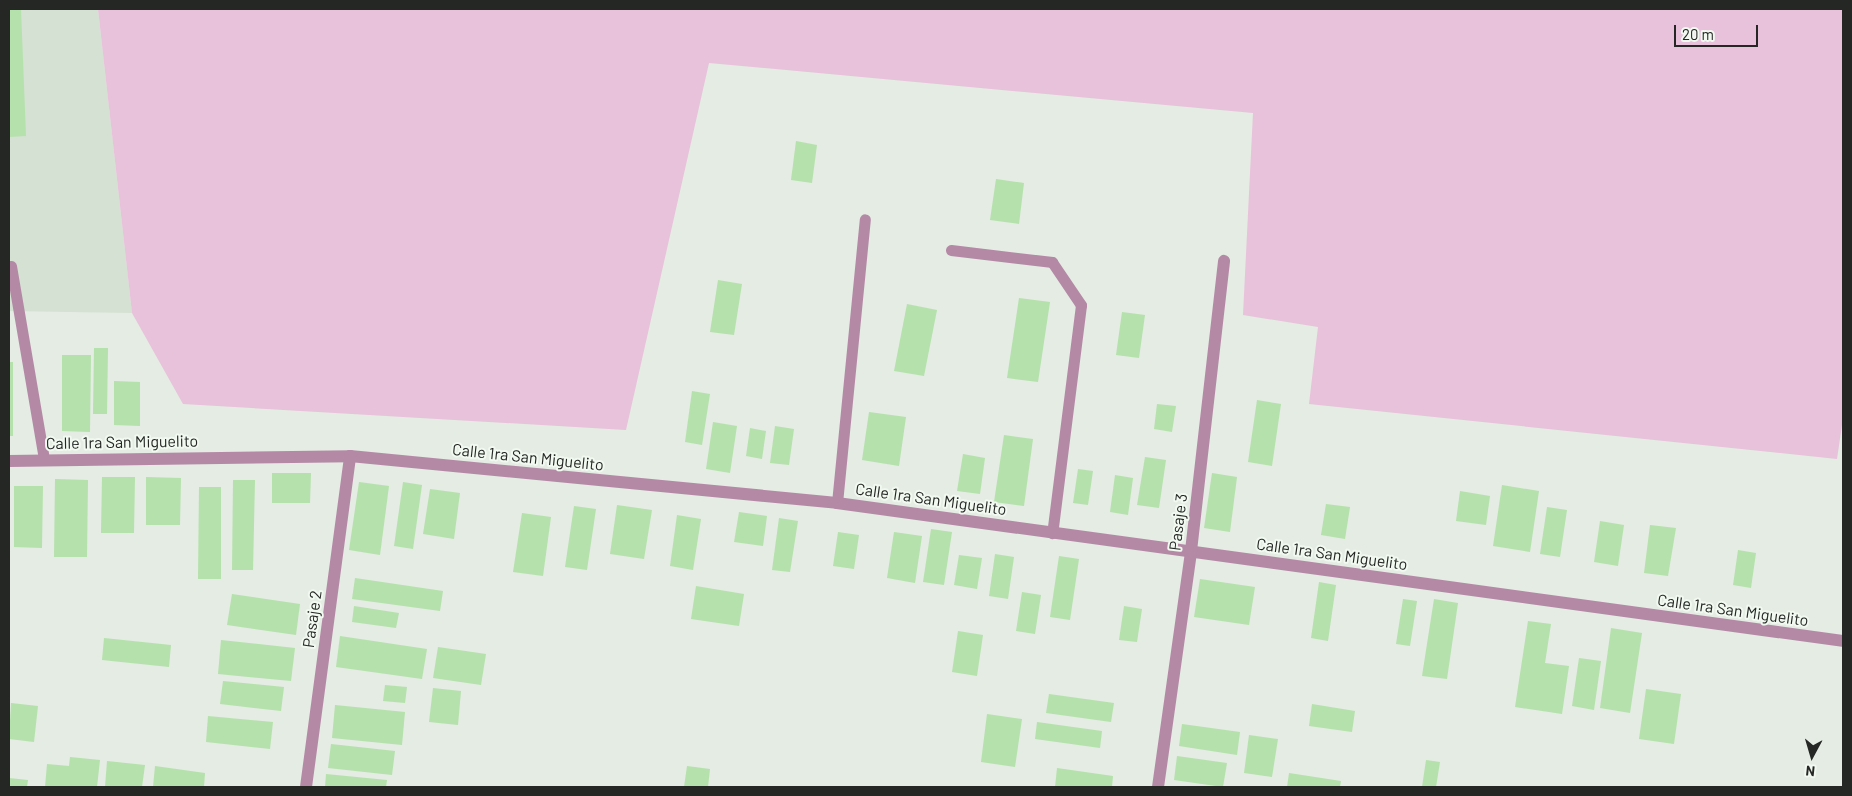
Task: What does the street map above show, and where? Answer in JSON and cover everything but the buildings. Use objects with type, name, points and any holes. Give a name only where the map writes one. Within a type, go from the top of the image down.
[{"type":"street","name":"Pasaje 3","points":[[1158,787],[1191,551],[1224,261]]},
{"type":"street","name":"Calle 1ra San Miguelito","points":[[9,461],[44,458],[350,456],[838,503],[1843,641]]},
{"type":"street","name":"Pasaje 2","points":[[306,787],[350,456]]},
{"type":"lane","points":[[838,503],[865,219]]},
{"type":"lane","points":[[951,250],[1052,262],[1081,305],[1052,533]]},
{"type":"lane","points":[[11,266],[44,458]]},
{"type":"shaded area","points":[[9,9],[98,9],[132,313],[9,311]]},
{"type":"shaded area","points":[[98,9],[1843,9],[1843,418],[1837,459],[1309,404],[1318,327],[1243,315],[1253,113],[709,63],[626,430],[183,404],[132,313]]}]
